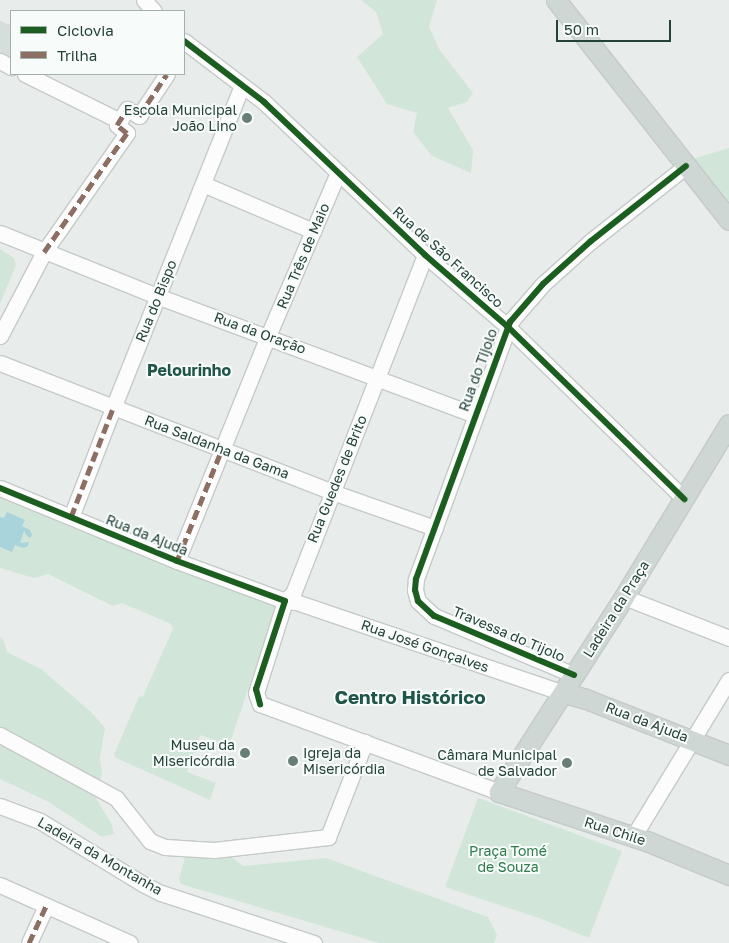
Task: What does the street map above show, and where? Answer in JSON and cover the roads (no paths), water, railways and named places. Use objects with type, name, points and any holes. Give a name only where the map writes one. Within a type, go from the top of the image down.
[{"type":"main road","points":[[556,0],[729,220]]},
{"type":"main road","name":"Ladeira da Praça","points":[[499,792],[624,598],[684,499],[727,433]]},
{"type":"main road","name":"Rua da Ajuda","points":[[564,692],[694,740],[729,755]]},
{"type":"main road","name":"Rua Chile","points":[[499,792],[633,837],[729,875]]},
{"type":"street","points":[[144,0],[153,10]]},
{"type":"street","name":"Rua de São Francisco","points":[[185,45],[242,86],[275,113],[425,255],[507,326],[684,499]]},
{"type":"street","points":[[27,75],[120,120]]},
{"type":"street","points":[[0,336],[44,252],[127,133],[117,125],[127,109],[139,116],[166,75]]},
{"type":"street","name":"Rua do Bispo","points":[[71,517],[157,296],[242,86]]},
{"type":"street","name":"Rua do Tijolo","points":[[434,616],[418,602],[415,590],[416,579],[507,326],[542,284],[592,241],[686,166]]},
{"type":"street","name":"Rua Três de Maio","points":[[177,561],[268,336],[338,173]]},
{"type":"street","points":[[203,184],[313,231]]},
{"type":"street","name":"Rua da Oração","points":[[0,233],[157,296],[378,377],[475,415]]},
{"type":"street","name":"Rua Guedes de Brito","points":[[365,742],[260,704],[256,689],[285,601],[293,593],[425,255]]},
{"type":"street","name":"Rua Saldanha da Gama","points":[[0,363],[332,492],[435,528]]},
{"type":"street","name":"Rua da Ajuda","points":[[0,488],[177,561],[285,601]]},
{"type":"street","points":[[624,598],[729,638]]},
{"type":"street","name":"Rua José Gonçalves","points":[[285,601],[296,602],[564,692]]},
{"type":"street","name":"Travessa do Tijolo","points":[[434,616],[574,675]]},
{"type":"street","points":[[633,837],[729,680]]},
{"type":"street","points":[[0,735],[116,798],[150,841],[164,847],[214,850],[328,838],[365,742],[499,792]]},
{"type":"street","name":"Ladeira da Montanha","points":[[0,806],[40,821],[135,879],[162,893],[314,943]]},
{"type":"street","points":[[0,884],[130,943]]},
{"type":"street","points":[[29,943],[46,906]]},
{"type":"water","points":[[7,512],[25,520],[22,526],[30,530],[32,535],[30,538],[24,531],[20,543],[29,542],[28,546],[23,548],[15,545],[12,552],[0,547],[0,517],[4,518]]},
{"type":"place","name":"Escola Municipal João Lino","points":[[247,118]]},
{"type":"place","name":"Museu da Misericórdia","points":[[245,753]]},
{"type":"place","name":"Igreja da Misericórdia","points":[[293,761]]},
{"type":"place","name":"Câmara Municipal de Salvador","points":[[567,763]]},
{"type":"district","name":"Pelourinho","points":[[189,370]]},
{"type":"district","name":"Centro Histórico","points":[[410,697]]},
{"type":"park label","name":"Praça Tomé de Souza","points":[[508,860]]}]
